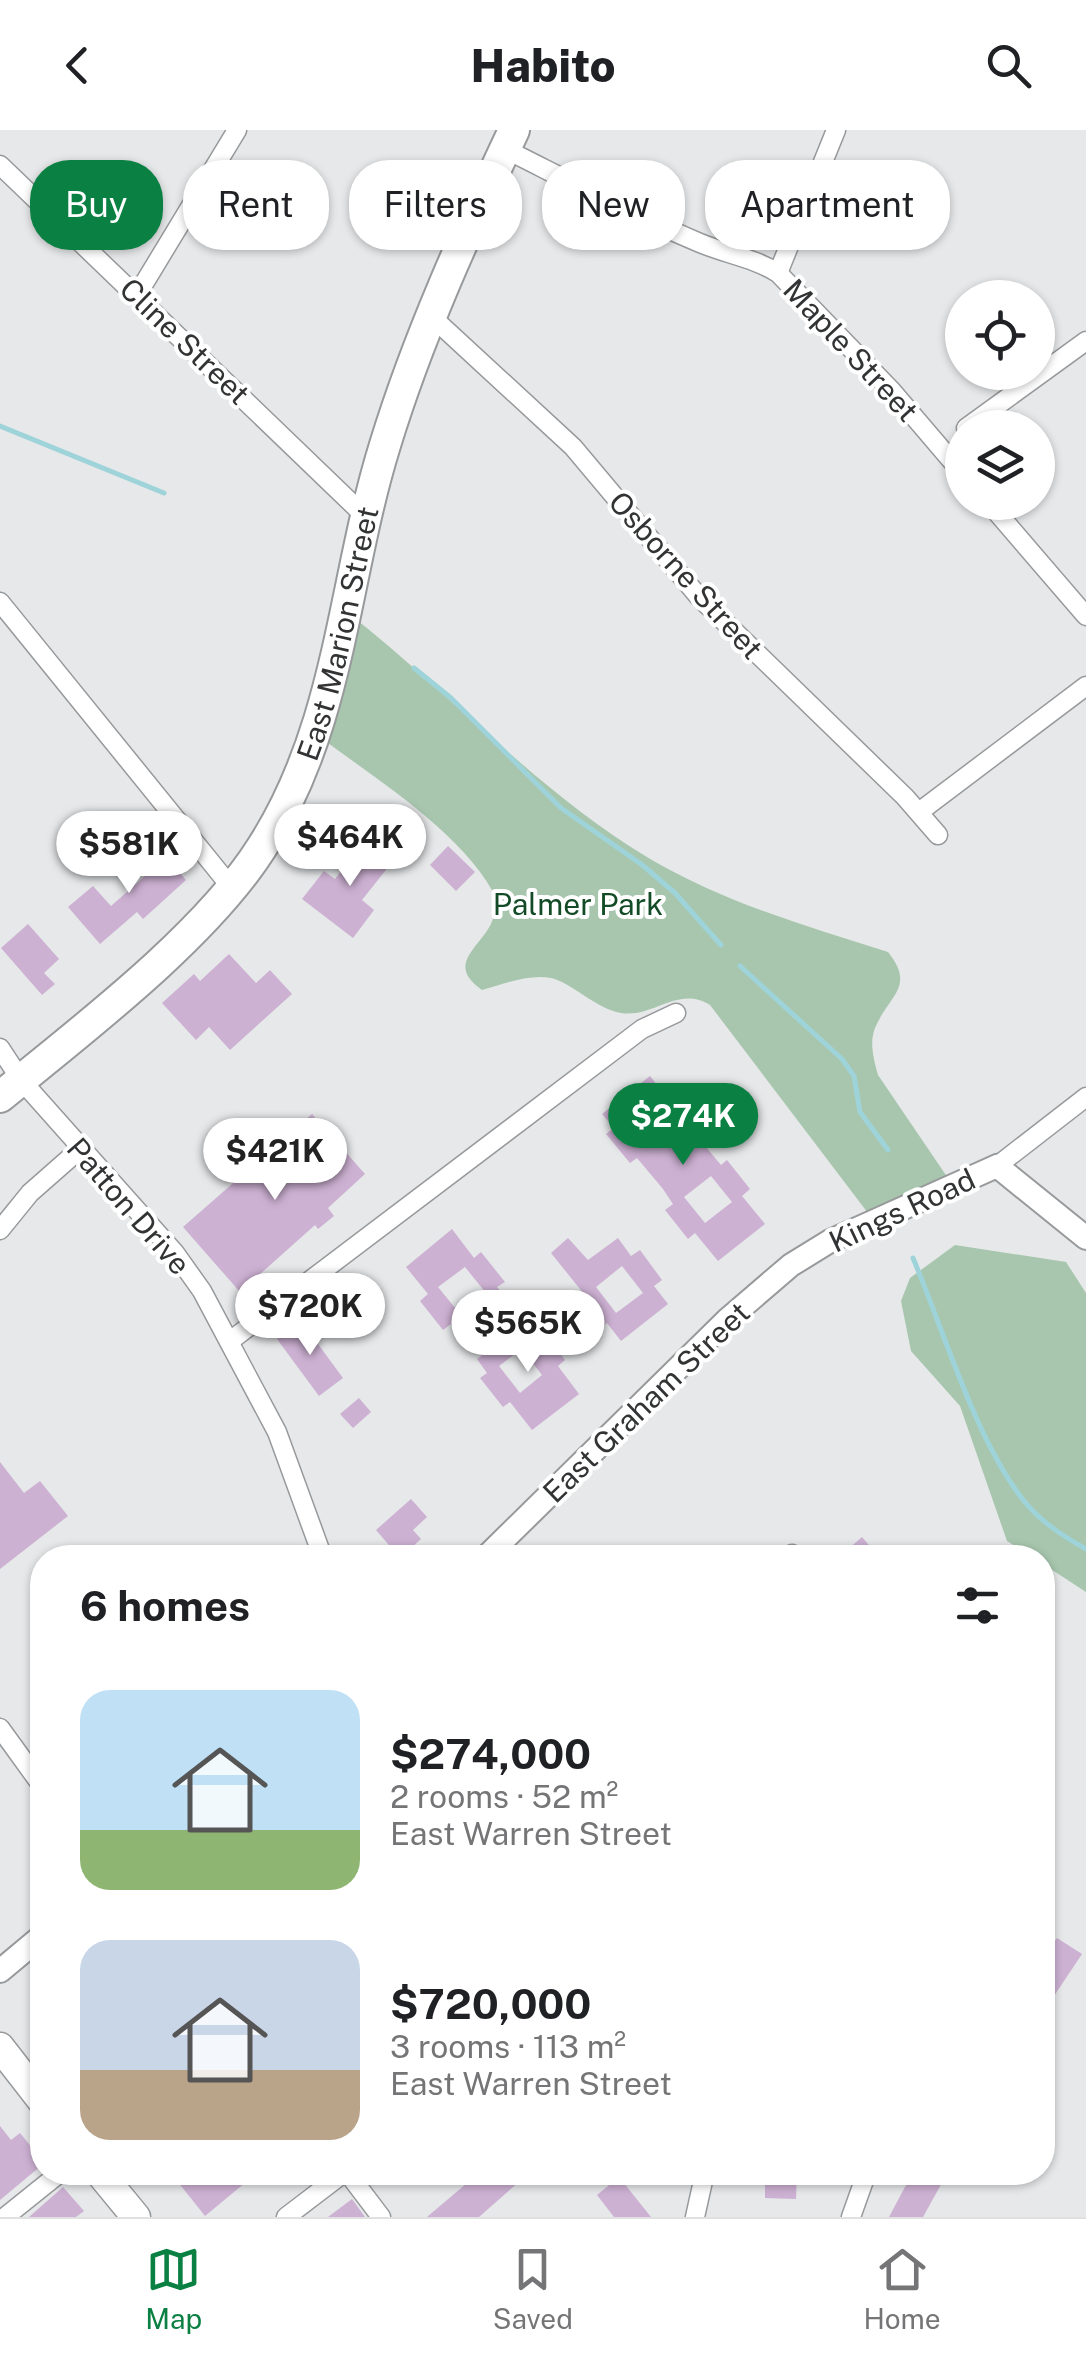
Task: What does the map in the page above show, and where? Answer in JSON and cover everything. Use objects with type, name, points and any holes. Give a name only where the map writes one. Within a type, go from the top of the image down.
[{"type":"main road","name":"East Marion Street","points":[[10,1088],[152,966],[231,887],[260,852],[306,764],[340,648],[384,448],[432,317],[510,139]]},
{"type":"main road","points":[[0,2047],[30,2086]]},
{"type":"main road","points":[[110,2185],[136,2217]]},
{"type":"street","points":[[138,295],[237,130]]},
{"type":"street","points":[[778,273],[836,130]]},
{"type":"street","name":"Maple Street","points":[[510,139],[683,235],[763,263],[778,273],[945,452]]},
{"type":"street","name":"Cline Street","points":[[0,164],[368,519]]},
{"type":"street","name":"Osborne Street","points":[[432,317],[573,447],[699,597],[919,812],[938,836]]},
{"type":"street","points":[[991,410],[1086,342]]},
{"type":"street","points":[[940,446],[945,442]]},
{"type":"street","points":[[1003,520],[1086,616]]},
{"type":"street","points":[[0,602],[231,887]]},
{"type":"street","points":[[919,812],[1086,686]]},
{"type":"street","points":[[230,1341],[642,1029],[676,1014]]},
{"type":"street","name":"Patton Drive","points":[[0,1048],[10,1088],[80,1150],[174,1254],[202,1292],[277,1432],[318,1545]]},
{"type":"street","points":[[998,1166],[1086,1097]]},
{"type":"street","points":[[0,1230],[30,1193],[80,1150]]},
{"type":"street","name":"Kings Road","points":[[812,1252],[998,1166],[1086,1238]]},
{"type":"street","name":"East Graham Street","points":[[498,1545],[728,1319],[812,1252]]},
{"type":"street","points":[[0,1728],[30,1769]]},
{"type":"street","points":[[0,1971],[30,1946]]},
{"type":"street","points":[[5,2217],[45,2185]]},
{"type":"street","points":[[286,2217],[329,2185]]},
{"type":"street","points":[[356,2185],[381,2217]]},
{"type":"street","points":[[696,2217],[702,2185]]},
{"type":"street","points":[[851,2217],[862,2185]]},
{"type":"green space","name":"Palmer Park","points":[[347,612],[530,771],[606,831],[647,857],[735,900],[888,952],[900,974],[900,983],[873,1034],[878,1075],[954,1187],[874,1221],[710,1005],[687,999],[621,1013],[551,978],[525,978],[482,990],[472,981],[466,973],[468,957],[491,924],[498,901],[483,876],[417,809],[316,734]]},
{"type":"green space","points":[[955,1245],[1066,1262],[1086,1293],[1086,1592],[1055,1572],[1055,1545],[1014,1545],[1007,1541],[960,1406],[911,1351],[901,1301],[910,1278]]},
{"type":"building","points":[[366,840],[388,853],[386,856],[393,861],[362,900],[374,910],[353,938],[302,899],[324,871],[335,879]]},
{"type":"building","points":[[137,846],[145,855],[156,846],[186,880],[143,919],[137,912],[100,944],[68,907],[93,886],[111,906],[145,876],[126,855]]},
{"type":"building","points":[[448,846],[475,872],[456,891],[430,865]]},
{"type":"building","points":[[28,924],[59,959],[44,973],[55,984],[42,995],[1,948]]},
{"type":"building","points":[[229,954],[256,983],[270,970],[292,994],[230,1050],[209,1027],[196,1040],[162,1003],[194,974],[200,981]]},
{"type":"building","points":[[650,1076],[661,1090],[667,1085],[691,1114],[684,1120],[695,1134],[721,1165],[727,1160],[750,1189],[742,1196],[765,1224],[718,1261],[695,1233],[688,1239],[665,1210],[673,1204],[637,1158],[630,1163],[606,1134],[614,1128],[602,1114]],"holes":[[[651,1101],[672,1126],[646,1147],[625,1121]],[[711,1176],[732,1202],[705,1223],[684,1197]]]},
{"type":"building","points":[[312,1114],[365,1174],[328,1208],[334,1216],[318,1229],[315,1225],[240,1292],[183,1227]]},
{"type":"building","points":[[452,1229],[474,1258],[481,1252],[505,1282],[497,1287],[508,1301],[462,1337],[451,1324],[443,1330],[420,1301],[428,1294],[406,1267]],"holes":[[[465,1267],[486,1293],[460,1314],[438,1287]]]},
{"type":"building","points":[[568,1238],[588,1260],[618,1238],[631,1256],[640,1250],[662,1280],[654,1286],[668,1304],[621,1341],[607,1323],[600,1329],[577,1299],[584,1294],[551,1253]],"holes":[[[622,1266],[643,1293],[616,1313],[596,1287]]]},
{"type":"building","points":[[301,1321],[343,1378],[319,1396],[277,1339]]},
{"type":"building","points":[[525,1322],[535,1335],[542,1330],[565,1360],[558,1366],[579,1394],[532,1430],[510,1402],[503,1407],[480,1378],[487,1373],[477,1359]],"holes":[[[522,1349],[542,1375],[520,1393],[499,1366]]]},
{"type":"building","points":[[359,1398],[371,1412],[353,1428],[340,1414]]},
{"type":"building","points":[[0,1462],[24,1493],[40,1481],[68,1516],[0,1569]]},
{"type":"building","points":[[411,1499],[427,1517],[413,1530],[421,1539],[414,1545],[389,1545],[376,1530]]},
{"type":"building","points":[[862,1537],[869,1545],[853,1545]]},
{"type":"building","points":[[1057,1938],[1082,1954],[1055,1994]]},
{"type":"building","points":[[0,2126],[11,2140],[20,2133],[30,2145],[30,2175],[0,2200]]},
{"type":"building","points":[[180,2185],[242,2185],[205,2216]]},
{"type":"building","points":[[465,2185],[515,2185],[479,2217],[427,2217]]},
{"type":"building","points":[[609,2185],[625,2185],[651,2217],[614,2217],[597,2195]]},
{"type":"building","points":[[765,2185],[797,2185],[796,2199],[765,2198]]},
{"type":"building","points":[[906,2185],[941,2185],[923,2217],[889,2217]]},
{"type":"building","points":[[63,2187],[84,2211],[76,2217],[29,2217]]},
{"type":"building","points":[[352,2199],[365,2217],[328,2217]]},
{"type":"waterway","points":[[0,426],[164,493]]},
{"type":"waterway","points":[[414,668],[451,698],[561,808],[674,892],[721,945]]},
{"type":"waterway","points":[[740,966],[842,1059],[854,1076],[860,1112],[888,1150]]},
{"type":"waterway","points":[[913,1258],[961,1382],[1004,1472],[1035,1513],[1086,1549]]}]
